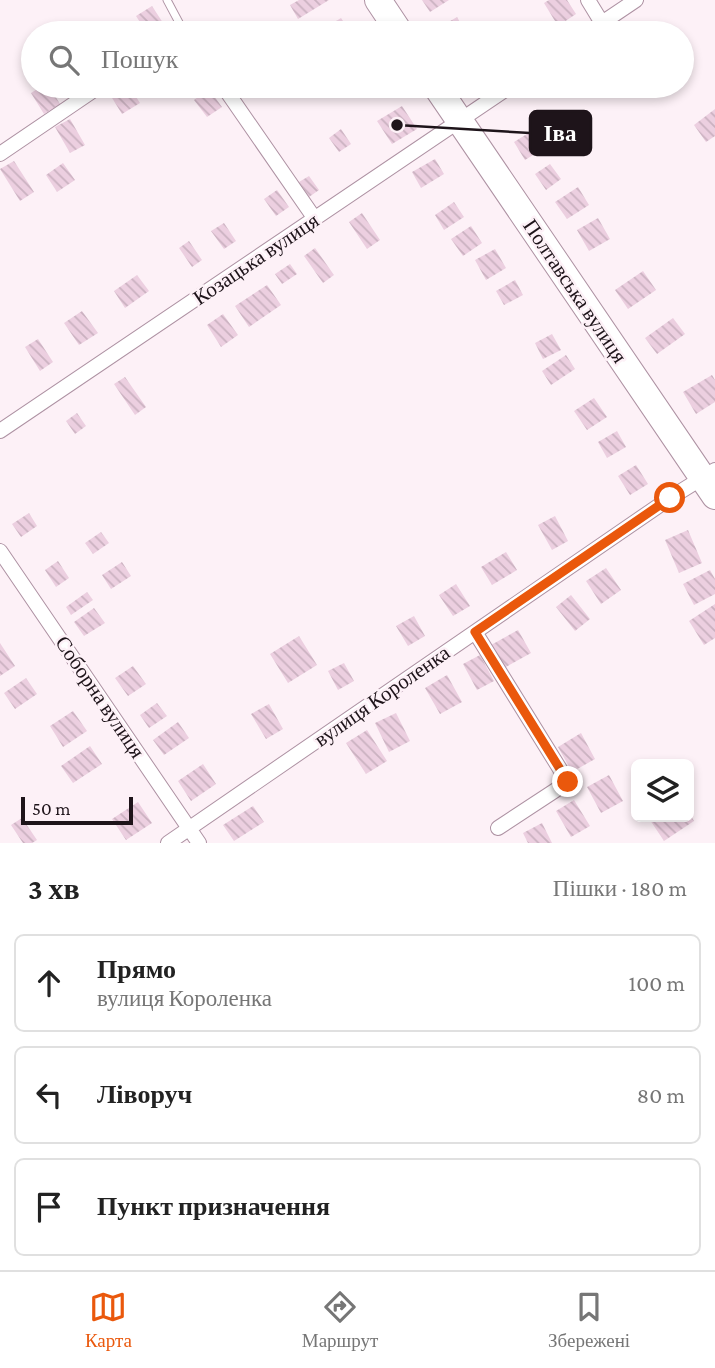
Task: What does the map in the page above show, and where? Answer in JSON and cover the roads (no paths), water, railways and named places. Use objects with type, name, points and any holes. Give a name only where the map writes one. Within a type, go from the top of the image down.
[{"type":"highway","points":[[378,0],[392,21]]},
{"type":"highway","name":"Полтавська вулиця","points":[[444,98],[711,481]]},
{"type":"street","points":[[588,0],[601,21]]},
{"type":"street","points":[[605,21],[636,0]]},
{"type":"street","points":[[0,154],[82,98]]},
{"type":"street","points":[[231,98],[315,219]]},
{"type":"street","name":"Козацька вулиця","points":[[0,431],[493,98]]},
{"type":"street","name":"вулиця Короленка","points":[[168,843],[475,632],[711,481]]},
{"type":"street","name":"Соборна вулиця","points":[[0,551],[200,843]]},
{"type":"street","points":[[475,632],[568,782],[498,828]]},
{"type":"lane","points":[[167,0],[177,21]]},
{"type":"place","name":"Іва","points":[[397,125]]}]
